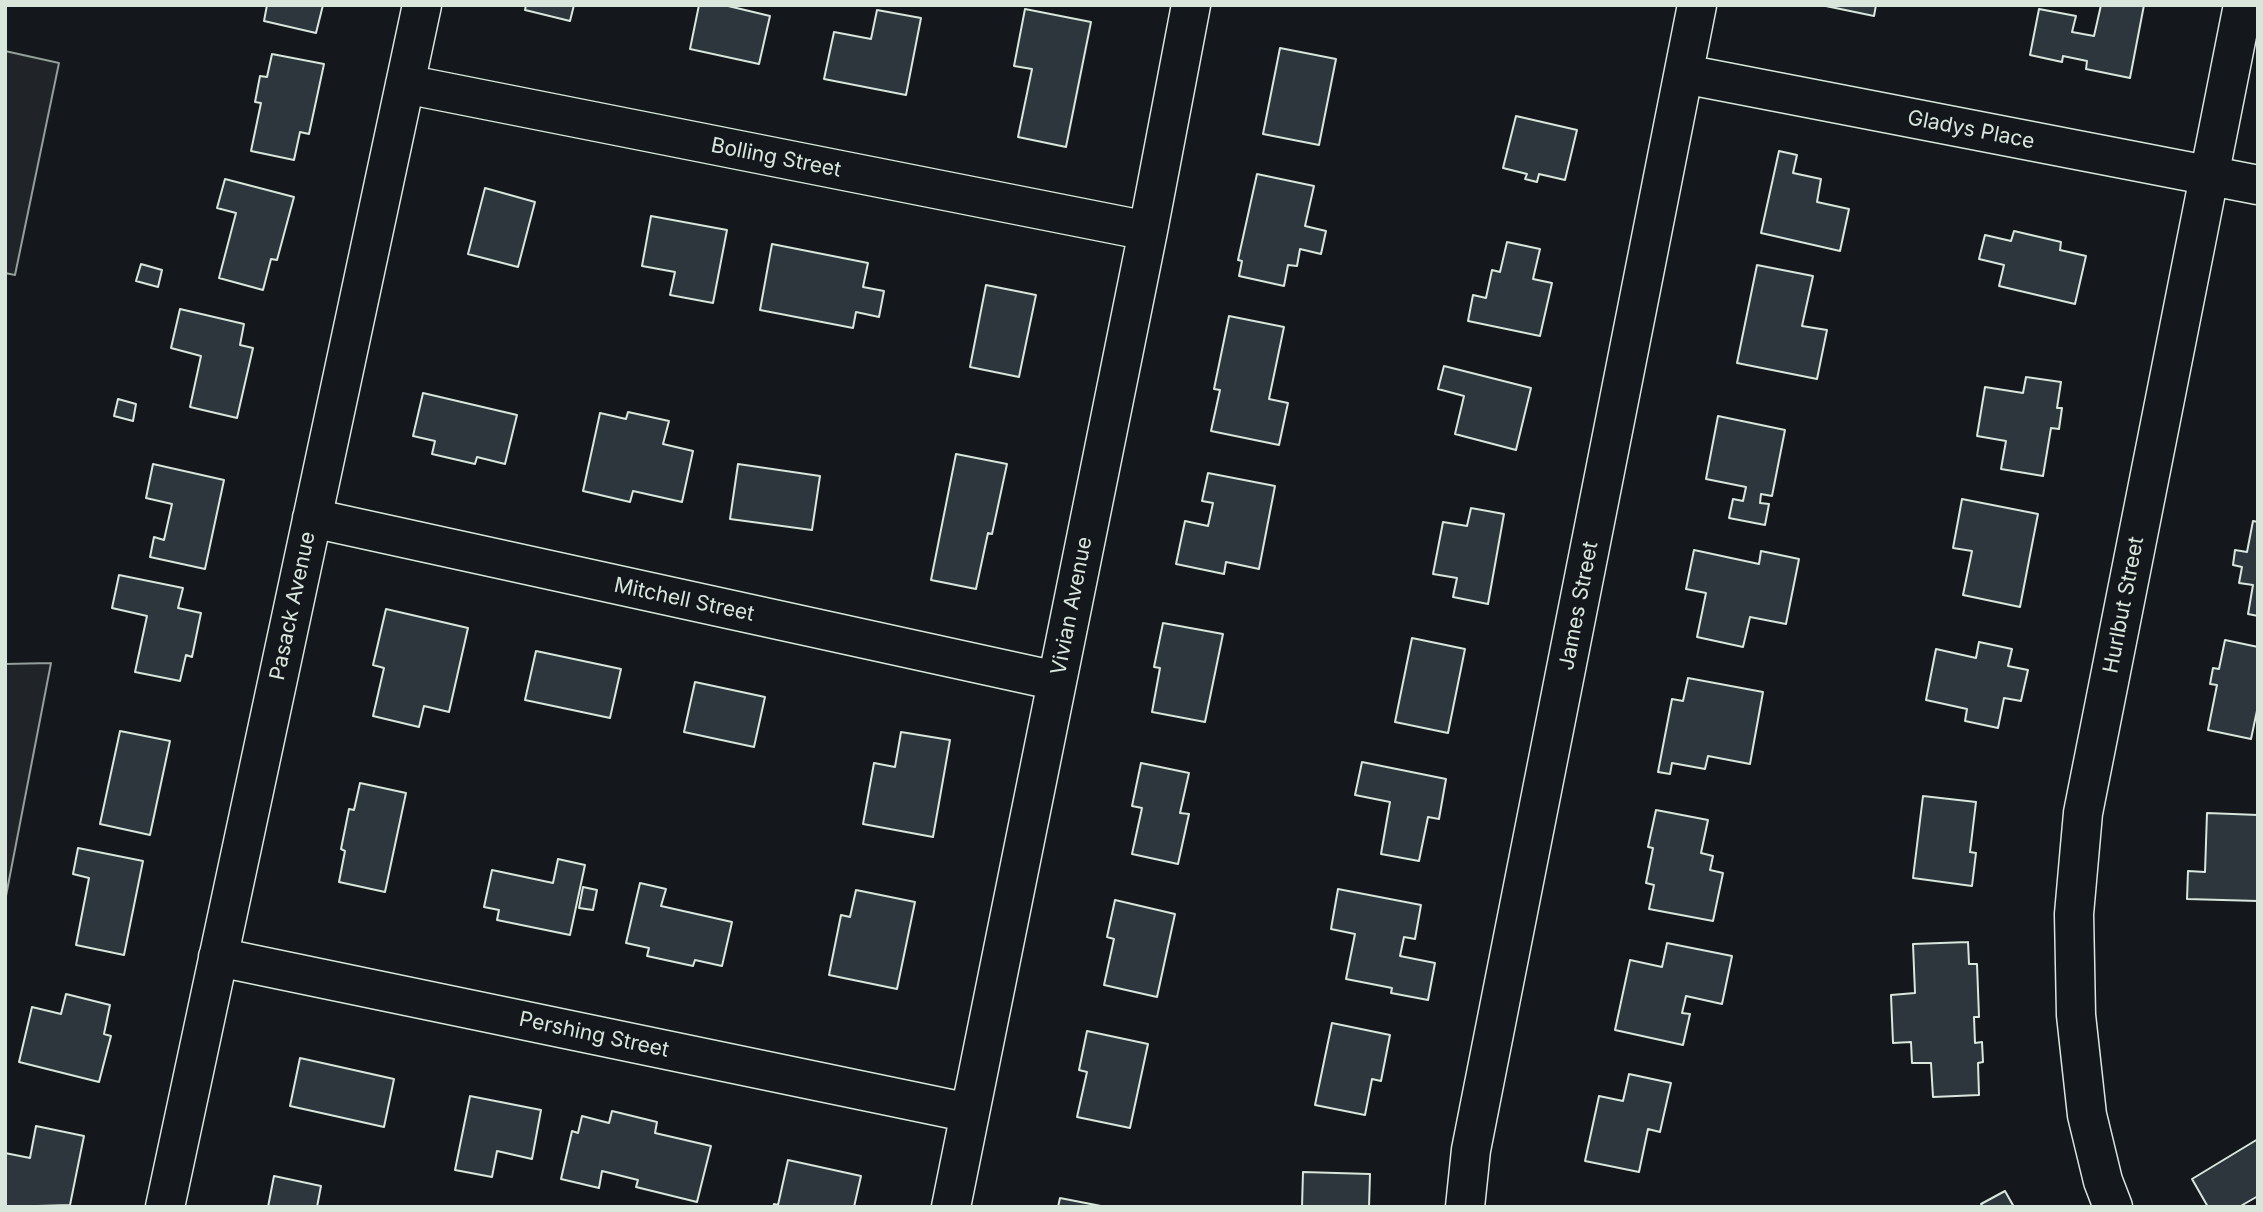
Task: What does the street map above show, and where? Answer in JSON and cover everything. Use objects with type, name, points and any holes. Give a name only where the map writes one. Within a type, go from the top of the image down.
[{"type":"street","name":"Pasack Avenue","points":[[165,1207],[422,5]]},
{"type":"street","name":"Vivian Avenue","points":[[951,1207],[1191,5]]},
{"type":"street","name":"James Street","points":[[1465,1207],[1476,1123],[1697,5]]},
{"type":"street","name":"Hurlbut Street","points":[[2113,1207],[2103,1181],[2087,1115],[2076,1015],[2074,914],[2083,813],[2243,5]]},
{"type":"street","name":"Gladys Place","points":[[1684,74],[2258,186]]},
{"type":"street","name":"Bolling Street","points":[[405,84],[1148,231]]},
{"type":"street","name":"Mitchell Street","points":[[312,518],[1057,681]]},
{"type":"street","name":"Pershing Street","points":[[218,957],[970,1113]]},
{"type":"shaded area","points":[[5,51],[59,63],[15,275],[5,273]]},
{"type":"shaded area","points":[[51,663],[5,901],[5,664]]},
{"type":"building","points":[[267,5],[323,5],[316,33],[264,21]]},
{"type":"building","points":[[526,5],[574,5],[570,21],[525,10]]},
{"type":"building","points":[[699,5],[724,5],[770,16],[759,64],[690,49]]},
{"type":"building","points":[[1821,5],[1876,5],[1874,16]]},
{"type":"building","points":[[2101,5],[2144,5],[2130,78],[2086,69],[2087,61],[2063,56],[2062,62],[2030,55],[2039,9],[2076,16],[2072,32],[2094,36]]},
{"type":"building","points":[[1025,9],[1091,22],[1066,147],[1018,137],[1032,69],[1014,66]]},
{"type":"building","points":[[877,10],[921,18],[906,95],[824,79],[834,32],[871,39]]},
{"type":"building","points":[[1280,48],[1336,59],[1319,145],[1263,134]]},
{"type":"building","points":[[272,54],[324,64],[309,134],[300,132],[294,160],[251,151],[261,103],[255,102],[260,76],[267,77]]},
{"type":"building","points":[[1516,116],[1577,130],[1565,180],[1539,174],[1537,182],[1525,179],[1527,174],[1503,168]]},
{"type":"building","points":[[1779,151],[1797,155],[1793,173],[1821,179],[1817,202],[1849,209],[1840,251],[1761,233]]},
{"type":"building","points":[[1257,174],[1314,186],[1305,226],[1326,231],[1321,254],[1300,249],[1297,266],[1288,265],[1284,286],[1239,276],[1242,261],[1238,260]]},
{"type":"building","points":[[225,179],[294,197],[277,260],[271,259],[263,290],[219,278],[236,213],[217,208]]},
{"type":"building","points":[[485,188],[535,202],[518,267],[468,254]]},
{"type":"building","points":[[651,216],[727,230],[713,303],[670,295],[675,272],[642,266]]},
{"type":"building","points":[[2014,231],[2061,242],[2060,250],[2086,256],[2075,304],[1999,286],[2004,265],[1979,259],[1985,235],[2011,241]]},
{"type":"building","points":[[1507,242],[1540,249],[1533,279],[1552,283],[1540,336],[1468,321],[1473,295],[1486,298],[1492,270],[1500,272]]},
{"type":"building","points":[[772,244],[868,263],[863,287],[884,291],[879,317],[856,312],[853,328],[760,310]]},
{"type":"building","points":[[141,264],[162,270],[158,287],[136,281]]},
{"type":"building","points":[[1757,265],[1813,276],[1802,326],[1827,330],[1817,379],[1737,363]]},
{"type":"building","points":[[986,285],[1036,295],[1019,377],[970,367]]},
{"type":"building","points":[[180,309],[244,324],[240,345],[253,348],[237,418],[190,407],[201,356],[171,348]]},
{"type":"building","points":[[1229,316],[1284,327],[1269,399],[1288,403],[1279,445],[1211,431],[1220,390],[1214,389]]},
{"type":"building","points":[[1444,366],[1531,388],[1516,450],[1455,434],[1464,396],[1438,389]]},
{"type":"building","points":[[2026,377],[2061,382],[2057,408],[2062,408],[2059,429],[2051,428],[2043,476],[2001,469],[2006,441],[1977,436],[1985,387],[2023,393]]},
{"type":"building","points":[[423,393],[517,415],[505,464],[477,457],[475,464],[432,454],[435,441],[413,436]]},
{"type":"building","points":[[118,399],[136,404],[133,421],[114,416]]},
{"type":"building","points":[[628,412],[669,421],[663,444],[693,451],[682,502],[633,491],[630,502],[583,491],[600,413],[626,419]]},
{"type":"building","points":[[1718,416],[1785,430],[1772,496],[1761,494],[1760,503],[1769,504],[1765,525],[1729,518],[1733,499],[1743,501],[1746,487],[1706,479]]},
{"type":"building","points":[[956,454],[1007,464],[992,534],[988,533],[976,589],[931,580]]},
{"type":"building","points":[[153,464],[224,480],[205,569],[150,557],[154,537],[164,540],[172,504],[146,498]]},
{"type":"building","points":[[738,464],[820,476],[812,530],[730,519]]},
{"type":"building","points":[[1208,473],[1275,486],[1259,569],[1226,562],[1224,574],[1176,564],[1185,521],[1208,526],[1213,503],[1202,501]]},
{"type":"building","points":[[1962,499],[2038,514],[2020,607],[1963,595],[1972,551],[1953,548]]},
{"type":"building","points":[[1471,508],[1504,514],[1488,604],[1453,597],[1457,578],[1433,574],[1443,522],[1467,526]]},
{"type":"building","points":[[2253,521],[2258,522],[2258,616],[2248,614],[2253,585],[2239,583],[2242,567],[2233,565],[2235,550],[2247,552]]},
{"type":"building","points":[[1694,550],[1759,564],[1761,551],[1799,559],[1786,624],[1750,617],[1743,647],[1697,637],[1706,593],[1686,589]]},
{"type":"building","points":[[119,575],[183,588],[178,608],[201,613],[192,657],[186,655],[180,681],[135,672],[147,616],[112,608]]},
{"type":"building","points":[[386,609],[468,628],[449,712],[424,706],[419,727],[373,716],[384,668],[373,665]]},
{"type":"building","points":[[1163,623],[1223,634],[1205,722],[1152,712],[1160,668],[1154,667]]},
{"type":"building","points":[[1412,638],[1465,649],[1448,733],[1395,722]]},
{"type":"building","points":[[2225,640],[2258,647],[2258,706],[2251,739],[2208,730],[2217,685],[2210,684],[2213,668],[2219,669]]},
{"type":"building","points":[[1979,642],[2012,649],[2008,666],[2028,670],[2021,701],[2004,698],[1998,728],[1965,721],[1967,709],[1926,700],[1936,649],[1976,658]]},
{"type":"building","points":[[536,651],[621,669],[610,718],[525,700]]},
{"type":"building","points":[[1688,678],[1763,692],[1750,764],[1708,756],[1705,769],[1672,763],[1670,774],[1658,772],[1672,699],[1683,701]]},
{"type":"building","points":[[695,682],[765,697],[754,747],[684,732]]},
{"type":"building","points":[[120,731],[170,741],[150,835],[100,824]]},
{"type":"building","points":[[901,732],[950,740],[933,837],[863,824],[874,763],[895,767]]},
{"type":"building","points":[[1362,762],[1446,779],[1439,819],[1428,817],[1419,861],[1381,854],[1390,802],[1355,795]]},
{"type":"building","points":[[1141,763],[1189,773],[1180,813],[1189,814],[1178,864],[1132,854],[1142,808],[1132,806]]},
{"type":"building","points":[[360,783],[406,793],[385,892],[339,882],[345,851],[341,849],[349,809],[354,810]]},
{"type":"building","points":[[1923,796],[1976,802],[1970,852],[1976,853],[1972,886],[1913,878]]},
{"type":"building","points":[[1656,810],[1708,820],[1701,853],[1713,856],[1710,870],[1723,873],[1713,921],[1649,909],[1654,885],[1646,883],[1653,848],[1648,847]]},
{"type":"building","points":[[2207,813],[2258,815],[2258,901],[2187,899],[2188,871],[2205,872]]},
{"type":"building","points":[[78,848],[143,861],[124,955],[76,945],[89,878],[73,874]]},
{"type":"building","points":[[558,859],[585,865],[570,935],[497,920],[499,910],[484,907],[492,870],[553,883]]},
{"type":"building","points":[[640,883],[666,889],[661,906],[732,922],[722,966],[695,960],[693,966],[647,956],[649,948],[626,943]]},
{"type":"building","points":[[583,887],[597,890],[593,910],[579,908]]},
{"type":"building","points":[[1338,889],[1421,905],[1415,939],[1404,937],[1400,956],[1435,963],[1428,1000],[1391,993],[1392,988],[1346,979],[1355,934],[1331,929]]},
{"type":"building","points":[[856,890],[915,902],[897,989],[829,975],[841,915],[850,917]]},
{"type":"building","points":[[1115,900],[1175,914],[1157,997],[1104,985],[1114,939],[1107,937]]},
{"type":"building","points":[[1968,942],[1969,964],[1977,964],[1979,1017],[1974,1017],[1975,1043],[1982,1042],[1983,1062],[1978,1063],[1979,1095],[1933,1097],[1931,1063],[1912,1063],[1911,1042],[1893,1043],[1891,995],[1915,993],[1913,944]]},
{"type":"building","points":[[1667,943],[1732,956],[1722,1004],[1686,996],[1682,1013],[1690,1014],[1683,1045],[1615,1030],[1630,960],[1662,967]]},
{"type":"building","points":[[66,994],[110,1005],[104,1034],[111,1036],[99,1082],[19,1062],[32,1007],[61,1014]]},
{"type":"building","points":[[1332,1023],[1390,1035],[1381,1081],[1372,1079],[1365,1115],[1315,1105]]},
{"type":"building","points":[[1087,1031],[1148,1044],[1130,1128],[1077,1117],[1087,1072],[1079,1070]]},
{"type":"building","points":[[300,1058],[394,1079],[384,1127],[290,1106]]},
{"type":"building","points":[[1629,1074],[1671,1083],[1660,1132],[1648,1129],[1639,1172],[1585,1161],[1599,1096],[1623,1101]]},
{"type":"building","points":[[470,1096],[541,1110],[532,1159],[497,1151],[492,1177],[455,1170]]},
{"type":"building","points":[[612,1111],[657,1122],[655,1133],[711,1146],[697,1202],[636,1187],[638,1180],[602,1171],[599,1188],[561,1179],[572,1131],[578,1133],[582,1116],[609,1123]]},
{"type":"building","points":[[36,1126],[84,1136],[70,1205],[5,1207],[5,1153],[30,1158]]},
{"type":"building","points":[[2258,1139],[2258,1196],[2239,1207],[2208,1207],[2192,1179]]},
{"type":"building","points":[[788,1160],[861,1176],[854,1207],[773,1207],[774,1204],[778,1205]]},
{"type":"building","points":[[1303,1172],[1370,1174],[1369,1207],[1302,1207]]},
{"type":"building","points":[[274,1176],[321,1186],[317,1207],[268,1207]]},
{"type":"building","points":[[2005,1191],[2014,1207],[1983,1207],[1981,1204]]},
{"type":"building","points":[[1060,1198],[1106,1207],[1058,1207]]}]
